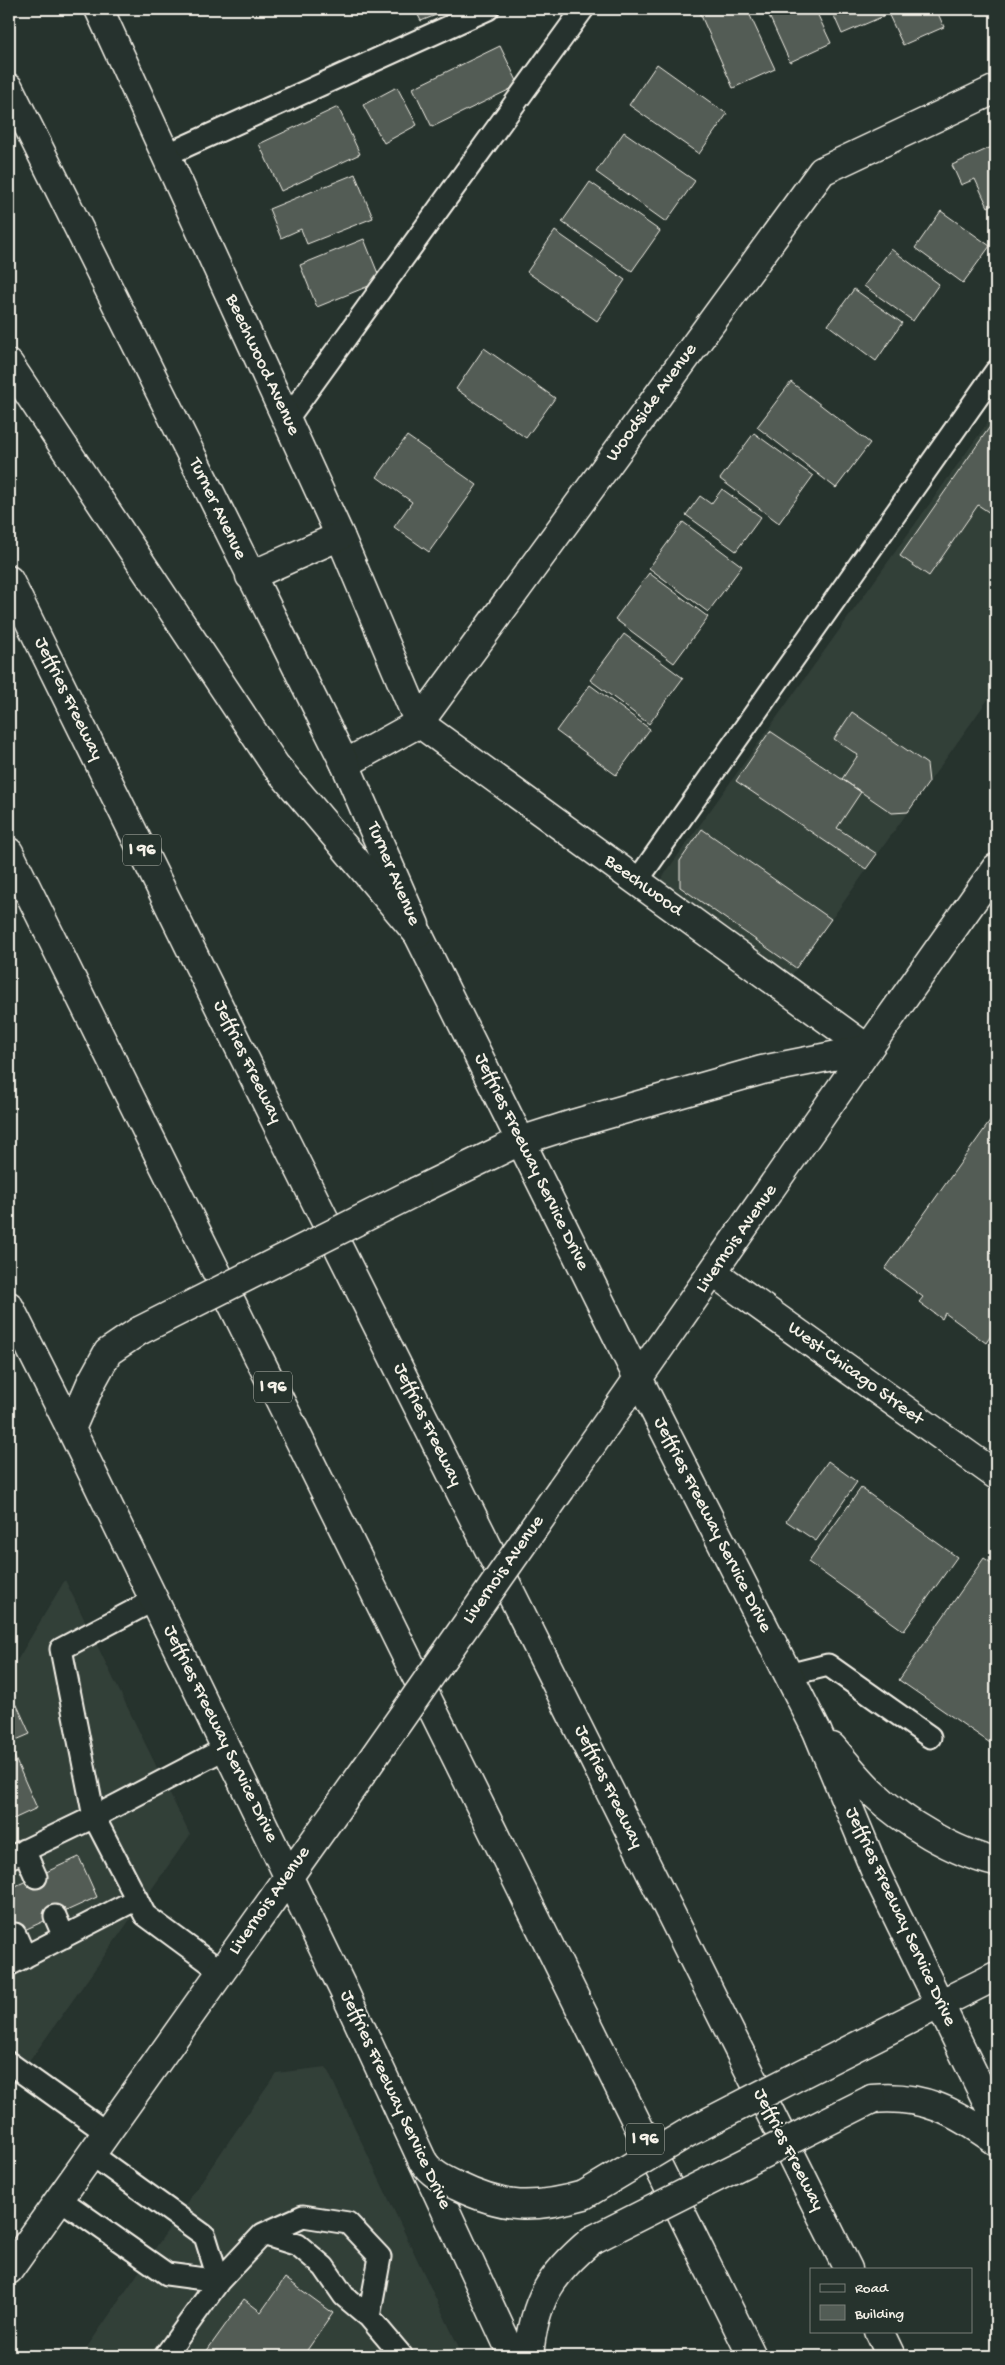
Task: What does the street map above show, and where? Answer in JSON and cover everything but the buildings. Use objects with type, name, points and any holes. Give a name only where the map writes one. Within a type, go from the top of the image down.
[{"type":"main road","name":"Beechwood Avenue","points":[[99,9],[340,536],[419,723]]},
{"type":"main road","name":"Turner Avenue","points":[[9,88],[345,764],[418,934]]},
{"type":"main road","name":"Woodside Avenue","points":[[345,764],[419,723],[822,171],[996,90]]},
{"type":"main road","points":[[9,364],[274,765],[418,934]]},
{"type":"main road","points":[[250,576],[340,536]]},
{"type":"main road","name":"Jeffries Freeway","points":[[9,580],[275,1120],[848,2268]]},
{"type":"main road","name":"Beechwood","points":[[419,723],[868,1049]]},
{"type":"main road","name":"I 96","points":[[9,852],[752,2356]]},
{"type":"main road","name":"Livernois Avenue","points":[[9,2270],[288,1875],[366,1768],[996,868]]},
{"type":"main road","name":"Jeffries Freeway Service Drive","points":[[418,934],[638,1380],[818,1731],[876,1873],[996,2120]]},
{"type":"main road","points":[[71,1429],[108,1352],[139,1331],[520,1141],[762,1070],[868,1049]]},
{"type":"main road","name":"West Chicago Street","points":[[714,1273],[996,1475]]},
{"type":"main road","name":"Jeffries Freeway Service Drive","points":[[10,1315],[71,1429],[288,1875],[513,2356]]},
{"type":"main road","points":[[818,1731],[873,1793],[904,1818],[977,1858],[996,1862]]},
{"type":"main road","points":[[423,2161],[427,2168],[446,2180],[488,2200],[509,2205],[530,2205],[584,2195],[689,2132],[996,1976]]},
{"type":"main road","points":[[529,2356],[532,2327],[552,2280],[569,2259],[592,2240],[872,2099],[893,2097],[918,2099],[933,2104],[965,2118],[996,2141]]},
{"type":"main road","points":[[879,2332],[891,2356]]},
{"type":"lane","points":[[166,155],[488,9]]},
{"type":"lane","points":[[286,419],[583,9]]},
{"type":"lane","points":[[637,881],[996,371]]},
{"type":"lane","points":[[154,1600],[61,1649],[94,1816],[145,1916],[221,1971]]},
{"type":"lane","points":[[788,1675],[828,1665],[930,1737]]},
{"type":"lane","points":[[36,1877],[16,1854],[226,1748]]},
{"type":"lane","points":[[15,1934],[17,1961],[137,1899]]},
{"type":"lane","points":[[55,1916],[64,1937]]},
{"type":"lane","points":[[9,2063],[205,2236],[219,2280]]},
{"type":"lane","points":[[60,2199],[167,2274],[219,2280]]},
{"type":"lane","points":[[165,2356],[219,2280],[263,2234],[303,2216],[348,2223],[380,2257],[369,2317]]},
{"type":"lane","points":[[263,2234],[298,2245],[324,2267],[344,2296],[369,2317],[402,2356]]},
{"type":"shaded area","points":[[996,411],[996,688],[791,976],[659,882]]},
{"type":"shaded area","points":[[65,1580],[190,1835],[9,2090],[9,1674]]},
{"type":"shaded area","points":[[326,2067],[463,2356],[81,2356],[276,2073]]}]
